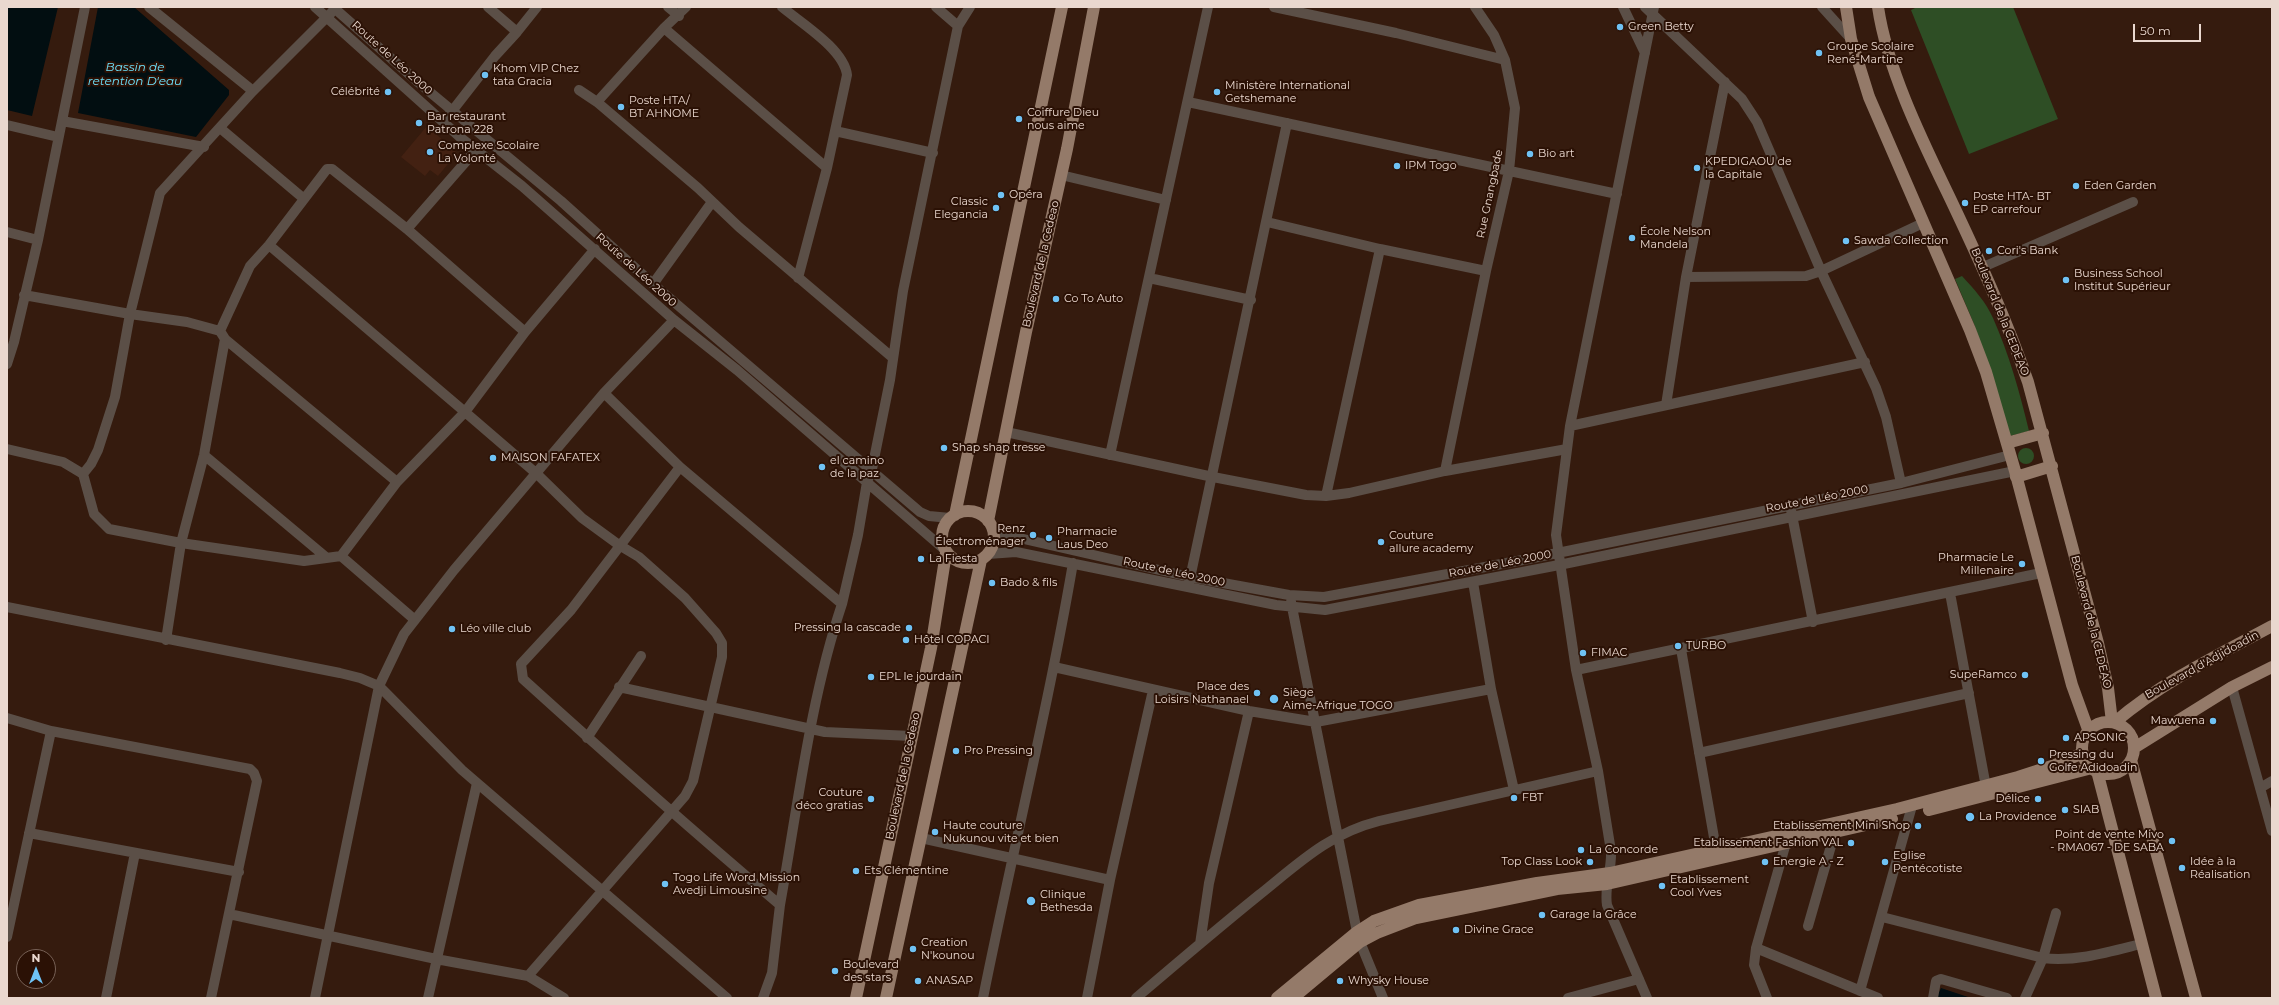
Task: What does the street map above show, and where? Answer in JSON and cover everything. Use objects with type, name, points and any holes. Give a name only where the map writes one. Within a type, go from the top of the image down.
[{"type":"main road","points":[[952,516],[972,512],[988,521],[994,532],[992,548],[984,557],[974,563],[958,562],[945,551],[942,532],[952,516],[1062,7]]},
{"type":"main road","name":"Boulevard de la Cedeao","points":[[988,521],[1061,175],[1094,7]]},
{"type":"main road","points":[[1846,7],[1851,39],[1869,97],[1979,352],[2016,474],[2041,573],[2072,685],[2089,732]]},
{"type":"main road","name":"Boulevard de la CEDEAO","points":[[1878,7],[1889,49],[1904,94],[1929,154],[1983,267],[2016,345],[2052,466],[2106,674],[2114,722]]},
{"type":"main road","points":[[2007,443],[2043,433]]},
{"type":"main road","points":[[2016,474],[2052,466]]},
{"type":"main road","name":"Boulevard de la Cedeao","points":[[856,998],[939,608],[945,551]]},
{"type":"main road","points":[[886,998],[984,557]]},
{"type":"main road","name":"Boulevard d'Adjidoadin","points":[[2114,722],[2140,700],[2272,626]]},
{"type":"main road","points":[[1609,879],[1716,849],[1911,810],[2094,770],[2104,774],[2120,771],[2133,754],[2232,687],[2272,667]]},
{"type":"main road","points":[[2156,998],[2094,770],[2083,753],[2083,745],[2089,732],[2096,726],[2114,722],[2130,734],[2133,754],[2196,998]]},
{"type":"main road","points":[[1277,998],[1358,937],[1377,933],[1416,918],[1835,832],[1986,787],[2055,765],[2083,753]]},
{"type":"main road","points":[[1293,998],[1358,937]]},
{"type":"street","points":[[7,364],[11,340],[38,240],[85,7]]},
{"type":"street","points":[[150,7],[253,91]]},
{"type":"street","name":"Route de Léo 2000","points":[[315,7],[443,122],[595,249],[674,320],[737,370],[945,551]]},
{"type":"street","points":[[488,7],[517,32]]},
{"type":"street","points":[[443,122],[495,56],[537,7]]},
{"type":"street","points":[[668,7],[678,16]]},
{"type":"street","points":[[597,102],[664,28],[686,7]]},
{"type":"street","points":[[782,7],[837,52],[846,67],[847,75],[827,168],[798,278]]},
{"type":"street","points":[[936,7],[958,26]]},
{"type":"street","points":[[763,998],[772,973],[780,905],[812,729],[832,635],[842,604],[858,535],[866,482],[872,469],[893,358],[903,291],[933,153],[958,26],[970,7]]},
{"type":"street","points":[[1110,455],[1208,7]]},
{"type":"street","points":[[1274,7],[1396,33],[1505,60]]},
{"type":"street","name":"Rue Gnangbade","points":[[1445,471],[1486,271],[1509,171],[1515,108],[1505,60],[1494,35],[1475,7]]},
{"type":"street","points":[[1623,7],[1645,53]]},
{"type":"street","points":[[1822,7],[1851,39]]},
{"type":"street","points":[[83,474],[91,464],[104,432],[114,397],[130,314],[160,194],[253,91],[327,17],[334,8]]},
{"type":"street","name":"Route de Léo 2000","points":[[334,8],[419,83],[561,201],[652,284],[872,469],[920,512],[929,516],[952,516]]},
{"type":"street","points":[[1648,998],[1607,905],[1611,851],[1598,771],[1576,670],[1557,553],[1557,517],[1570,426],[1645,53],[1650,9]]},
{"type":"street","points":[[1650,9],[1742,99],[1757,122],[1822,271],[1865,362],[1886,417],[1900,483]]},
{"type":"street","points":[[664,28],[827,168]]},
{"type":"street","points":[[1666,405],[1686,277],[1725,82]]},
{"type":"street","points":[[579,90],[597,102],[798,278],[893,358]]},
{"type":"street","points":[[1188,102],[1617,194]]},
{"type":"street","points":[[62,121],[204,147]]},
{"type":"street","points":[[1188,587],[1251,300],[1287,124]]},
{"type":"street","points":[[7,125],[58,137]]},
{"type":"street","points":[[220,128],[303,198]]},
{"type":"street","points":[[835,131],[933,153]]},
{"type":"street","points":[[407,229],[476,150]]},
{"type":"street","points":[[166,640],[181,543],[204,456],[222,335],[250,266],[269,245],[303,198],[327,169],[332,169],[407,229],[525,332]]},
{"type":"street","points":[[1061,175],[1166,200]]},
{"type":"street","points":[[652,284],[712,202]]},
{"type":"street","points":[[1983,267],[2132,202]]},
{"type":"street","points":[[1267,222],[1380,249],[1486,271]]},
{"type":"street","points":[[1686,277],[1806,276],[1822,271],[1923,223]]},
{"type":"street","points":[[7,232],[38,240]]},
{"type":"street","points":[[269,245],[537,474],[582,518],[619,545],[639,557],[684,598],[716,633],[722,644],[722,657],[693,782],[670,812],[603,891],[528,976]]},
{"type":"street","points":[[7,449],[63,462],[83,474],[94,514],[109,529],[181,543],[304,561],[341,556],[397,482],[465,412],[525,332],[595,249]]},
{"type":"street","points":[[1326,496],[1380,249]]},
{"type":"street","points":[[1149,278],[1251,300]]},
{"type":"street","points":[[24,295],[130,314],[186,322],[222,335],[397,482]]},
{"type":"street","points":[[315,998],[379,686],[404,634],[454,570],[537,474],[604,393],[674,320]]},
{"type":"street","points":[[1570,426],[1865,362]]},
{"type":"street","points":[[604,393],[680,467],[842,604]]},
{"type":"street","points":[[1006,432],[1213,477],[1306,495],[1326,496],[1349,493],[1445,471],[1567,449]]},
{"type":"street","points":[[204,456],[328,558]]},
{"type":"street","name":"Route de Léo 2000","points":[[994,532],[1190,576],[1289,594],[1324,597],[1557,553],[1900,483],[2010,456]]},
{"type":"street","points":[[680,467],[619,545],[571,610],[521,664],[523,679],[670,812],[780,905]]},
{"type":"street","name":"Route de Léo 2000","points":[[984,557],[1016,552],[1292,608],[1325,610],[1559,565],[1792,516],[2016,474]]},
{"type":"street","points":[[1790,505],[1813,622]]},
{"type":"street","points":[[341,556],[415,620]]},
{"type":"street","points":[[983,998],[1011,859],[1054,667],[1073,563]]},
{"type":"street","points":[[1576,670],[1813,622],[2041,573]]},
{"type":"street","points":[[1473,582],[1492,688],[1514,790]]},
{"type":"street","points":[[1950,593],[1986,787]]},
{"type":"street","points":[[1289,594],[1316,722],[1337,836],[1358,937],[1383,998]]},
{"type":"street","points":[[7,607],[166,640],[340,673],[360,678],[379,686],[477,783],[727,998]]},
{"type":"street","points":[[1681,649],[1716,849]]},
{"type":"street","points":[[587,738],[641,656]]},
{"type":"street","points":[[1054,667],[1249,711],[1316,722],[1492,688]]},
{"type":"street","points":[[620,687],[812,729],[839,733],[911,736]]},
{"type":"street","points":[[2232,687],[2272,831]]},
{"type":"street","points":[[1087,998],[1110,880],[1153,690]]},
{"type":"street","points":[[1700,753],[1969,693]]},
{"type":"street","points":[[1200,944],[1209,883],[1249,711]]},
{"type":"street","points":[[7,718],[51,731],[250,769],[257,781],[239,872],[211,998]]},
{"type":"street","points":[[7,937],[51,731]]},
{"type":"street","points":[[1136,998],[1292,869],[1337,836],[1355,827],[1598,771]]},
{"type":"street","points":[[2260,788],[2272,781]]},
{"type":"street","points":[[428,998],[477,783]]},
{"type":"street","points":[[1860,991],[1911,810]]},
{"type":"street","points":[[1808,926],[1835,832]]},
{"type":"street","points":[[29,833],[239,872]]},
{"type":"street","points":[[921,838],[1110,880]]},
{"type":"street","points":[[1767,998],[1754,965],[1756,948],[1786,843]]},
{"type":"street","points":[[106,998],[135,853]]},
{"type":"street","points":[[2025,998],[2043,958],[2056,913]]},
{"type":"street","points":[[229,914],[327,934],[436,959],[528,976],[547,994],[564,998]]},
{"type":"street","points":[[1882,917],[2043,958],[2064,959],[2092,956],[2141,944]]},
{"type":"street","points":[[1756,948],[1878,998]]},
{"type":"street","points":[[1568,998],[1640,979]]},
{"type":"street","points":[[1933,998],[1936,982],[1941,979],[2007,998]]},
{"type":"shaded area","name":"Complexe Scolaire La Volonté","points":[[427,126],[457,153],[438,176],[430,170],[425,176],[401,157]]},
{"type":"green space","points":[[1917,7],[2013,7],[2058,119],[1969,154],[1911,10]]},
{"type":"green space","points":[[1962,276],[1983,301],[1993,318],[2014,374],[2029,431],[2010,436],[1974,324],[1955,279]]},
{"type":"green space","points":[[2023,448],[2029,448],[2034,453],[2032,462],[2029,464],[2023,464],[2018,459],[2018,453]]},
{"type":"water","points":[[7,7],[58,7],[32,116],[7,110]]},
{"type":"water","name":"Bassin de retention D'eau","points":[[98,7],[134,7],[229,90],[229,95],[196,137],[78,113]]},
{"type":"water","points":[[1941,988],[1971,998],[1936,998]]},
{"type":"place","name":"Green Betty","points":[[1620,27]]},
{"type":"place","name":"Groupe Scolaire René-Martine","points":[[1819,53]]},
{"type":"place","name":"Khom VIP Chez tata Gracia","points":[[485,75]]},
{"type":"place","name":"Célébrité","points":[[388,92]]},
{"type":"place","name":"Ministère International Getshemane","points":[[1217,92]]},
{"type":"place","name":"Poste HTA/ BT AHNOME","points":[[621,107]]},
{"type":"place","name":"Coiffure Dieu nous aime","points":[[1019,119]]},
{"type":"place","name":"Bar restaurant Patrona 228","points":[[419,123]]},
{"type":"place","name":"Complexe Scolaire La Volonté","points":[[430,152]]},
{"type":"place","name":"Bio art","points":[[1530,154]]},
{"type":"place","name":"IPM Togo","points":[[1397,166]]},
{"type":"place","name":"KPEDIGAOU de la Capitale","points":[[1697,168]]},
{"type":"place","name":"Eden Garden","points":[[2076,186]]},
{"type":"place","name":"Opéra","points":[[1001,195]]},
{"type":"place","name":"Poste HTA- BT EP carrefour","points":[[1965,203]]},
{"type":"place","name":"Classic Elegancia","points":[[996,208]]},
{"type":"place","name":"École Nelson Mandela","points":[[1632,238]]},
{"type":"place","name":"Sawda Collection","points":[[1846,241]]},
{"type":"place","name":"Cori's Bank","points":[[1989,251]]},
{"type":"place","name":"Business School Institut Supérieur","points":[[2066,280]]},
{"type":"place","name":"Co To Auto","points":[[1056,299]]},
{"type":"place","name":"Shap shap tresse","points":[[944,448]]},
{"type":"place","name":"MAISON FAFATEX","points":[[493,458]]},
{"type":"place","name":"el camino de la paz","points":[[822,467]]},
{"type":"place","name":"Renz Électroménager","points":[[1033,535]]},
{"type":"place","name":"Pharmacie Laus Deo","points":[[1049,538]]},
{"type":"place","name":"Couture allure academy","points":[[1381,542]]},
{"type":"place","name":"La Fiesta","points":[[921,559]]},
{"type":"place","name":"Pharmacie Le Millenaire","points":[[2022,564]]},
{"type":"place","name":"Bado & fils","points":[[992,583]]},
{"type":"place","name":"Pressing la cascade","points":[[909,628]]},
{"type":"place","name":"Léo ville club","points":[[452,629]]},
{"type":"place","name":"Hôtel COPACI","points":[[906,640]]},
{"type":"place","name":"TURBO","points":[[1678,646]]},
{"type":"place","name":"FIMAC","points":[[1583,653]]},
{"type":"place","name":"SupeRamco","points":[[2025,675]]},
{"type":"place","name":"EPL le jourdain","points":[[871,677]]},
{"type":"place","name":"Place des Loisirs Nathanael","points":[[1257,693]]},
{"type":"place","name":"Siège Aime-Afrique TOGO","points":[[1274,699]]},
{"type":"place","name":"Mawuena","points":[[2213,721]]},
{"type":"place","name":"APSONIC","points":[[2066,738]]},
{"type":"place","name":"Pro Pressing","points":[[956,751]]},
{"type":"place","name":"Pressing du Golfe Adidoadin","points":[[2041,761]]},
{"type":"place","name":"FBT","points":[[1514,798]]},
{"type":"place","name":"Couture déco gratias","points":[[871,799]]},
{"type":"place","name":"Délice","points":[[2038,799]]},
{"type":"place","name":"SIAB","points":[[2065,810]]},
{"type":"place","name":"La Providence","points":[[1970,817]]},
{"type":"place","name":"Etablissement Mini Shop","points":[[1918,826]]},
{"type":"place","name":"Haute couture Nukunou vite et bien","points":[[935,832]]},
{"type":"place","name":"Point de vente Mivo - RMA067 - DE SABA","points":[[2172,841]]},
{"type":"place","name":"Etablissement Fashion VAL","points":[[1851,843]]},
{"type":"place","name":"La Concorde","points":[[1581,850]]},
{"type":"place","name":"Top Class Look","points":[[1590,862]]},
{"type":"place","name":"Energie A - Z","points":[[1765,862]]},
{"type":"place","name":"Eglise Pentécotiste","points":[[1885,862]]},
{"type":"place","name":"Idée à la Réalisation","points":[[2182,868]]},
{"type":"place","name":"Ets Clémentine","points":[[856,871]]},
{"type":"place","name":"Togo Life Word Mission Avedji Limousine","points":[[665,884]]},
{"type":"place","name":"Etablissement Cool Yves","points":[[1662,886]]},
{"type":"place","name":"Clinique Bethesda","points":[[1031,901]]},
{"type":"place","name":"Garage la Grâce","points":[[1542,915]]},
{"type":"place","name":"Divine Grace","points":[[1456,930]]},
{"type":"place","name":"Creation N'kounou","points":[[913,949]]},
{"type":"place","name":"Boulevard des stars","points":[[835,971]]},
{"type":"place","name":"ANASAP","points":[[918,981]]},
{"type":"place","name":"Whysky House","points":[[1340,981]]}]
